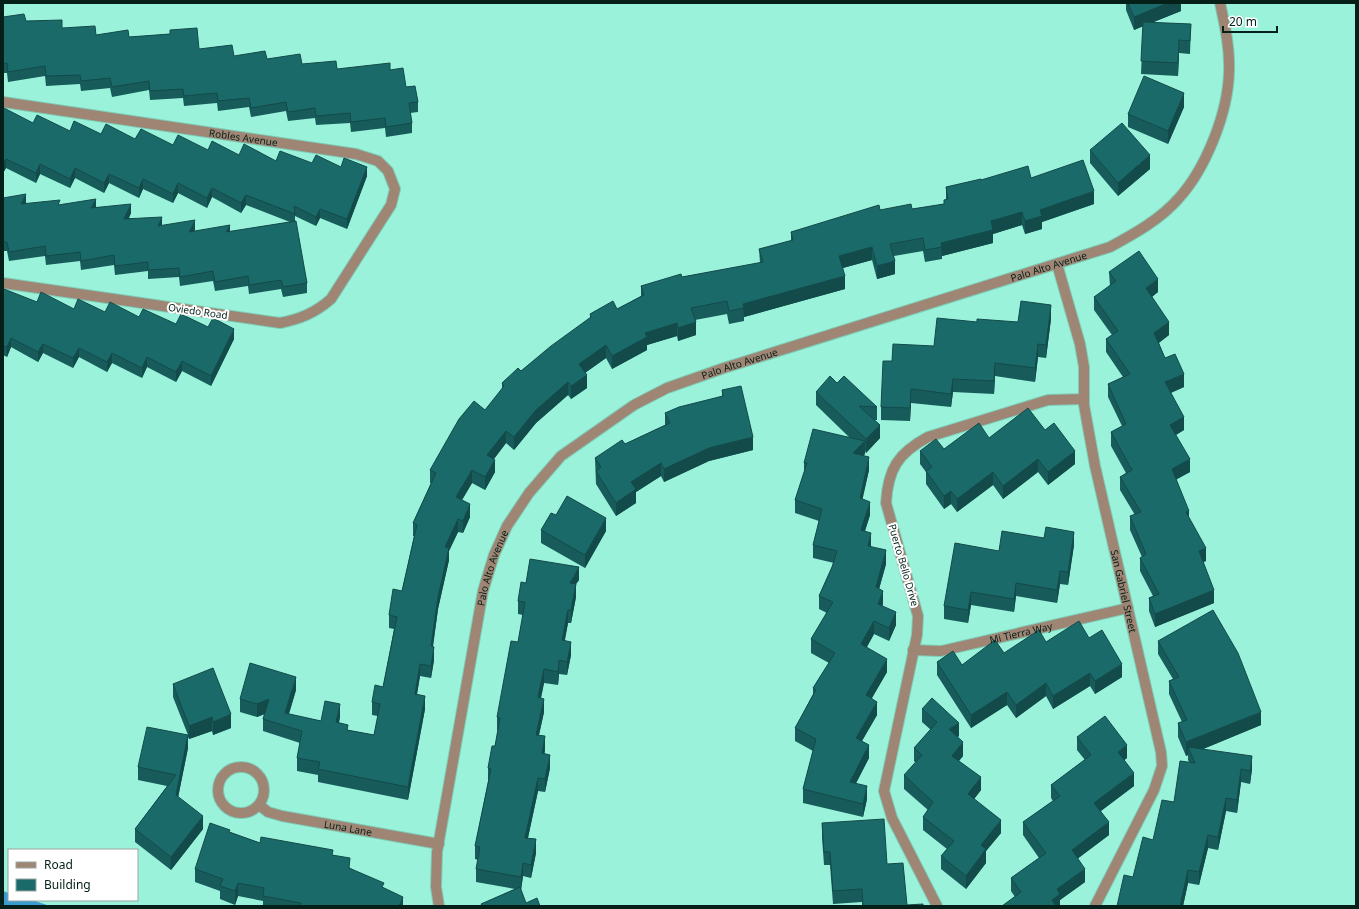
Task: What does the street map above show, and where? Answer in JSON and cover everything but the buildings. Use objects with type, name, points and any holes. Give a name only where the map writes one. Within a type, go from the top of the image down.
[{"type":"street","name":"Palo Alto Avenue","points":[[439,906],[436,888],[439,844],[482,598],[494,555],[508,526],[529,493],[561,456],[634,405],[667,388],[731,365],[1110,247],[1135,234],[1179,198],[1197,172],[1213,140],[1223,109],[1229,73],[1227,34],[1220,3]]},
{"type":"street","name":"Robles Avenue","points":[[3,102],[356,154],[378,161],[388,171],[395,189],[391,205],[361,252]]},
{"type":"street","name":"Oviedo Road","points":[[3,283],[280,323],[298,319],[318,310],[331,299],[361,252]]},
{"type":"street","name":"San Gabriel Street","points":[[1057,264],[1080,344],[1084,367],[1086,421],[1095,466],[1158,736],[1162,766],[1154,790],[1095,906]]},
{"type":"street","name":"Puerto Bello Drive","points":[[937,906],[892,818],[884,791],[917,635],[918,616],[886,503],[887,488],[891,471],[901,455],[912,445],[928,437],[1048,400],[1084,399]]},
{"type":"street","name":"Mi Tierra Way","points":[[913,650],[941,651],[1128,608]]},
{"type":"street","points":[[244,767],[257,772],[264,785],[263,799],[259,805],[252,810],[237,812],[223,804],[218,789],[224,774],[230,770],[244,767]]},
{"type":"street","name":"Luna Lane","points":[[259,805],[268,812],[282,816],[439,844]]},
{"type":"water","points":[[3,891],[8,893],[8,901],[35,901],[50,906],[3,906]]}]
